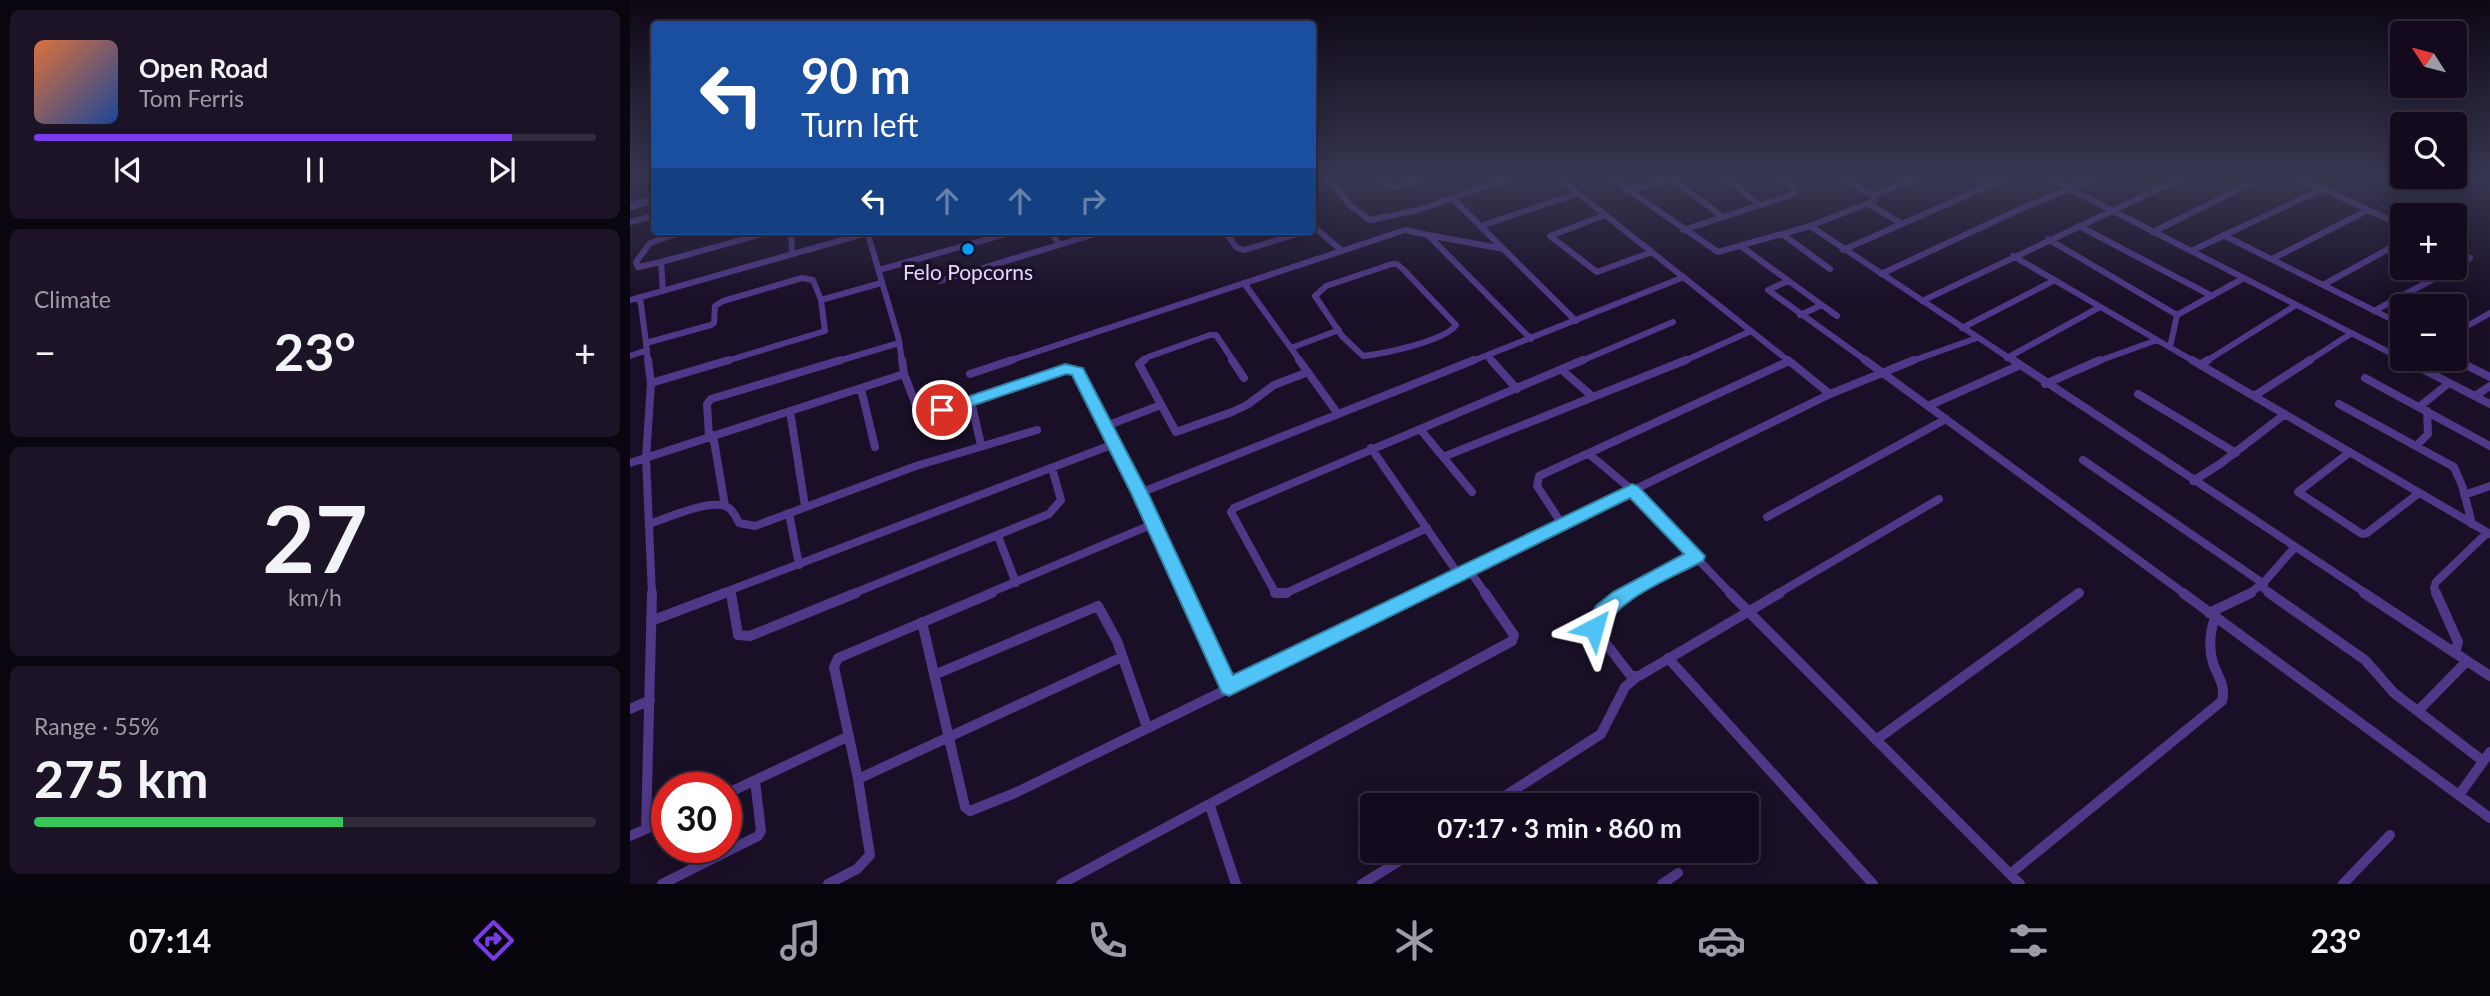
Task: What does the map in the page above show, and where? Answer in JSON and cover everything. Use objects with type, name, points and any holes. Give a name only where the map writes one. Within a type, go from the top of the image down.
[{"type":"street","points":[[1365,216],[1374,220],[1395,216]]},
{"type":"street","points":[[1471,216],[1576,321]]},
{"type":"street","points":[[1481,226],[1510,216]]},
{"type":"street","points":[[1602,216],[1550,236],[1597,272],[1652,252]]},
{"type":"street","points":[[1607,216],[1830,394]]},
{"type":"street","points":[[1664,216],[1718,253],[1836,216]]},
{"type":"street","points":[[1889,216],[1902,224]]},
{"type":"street","points":[[1843,250],[1919,216]]},
{"type":"street","points":[[1881,274],[2006,216]]},
{"type":"street","points":[[1922,301],[2100,216]]},
{"type":"street","points":[[2122,216],[2390,351]]},
{"type":"street","points":[[2153,232],[2184,216]]},
{"type":"street","points":[[2191,251],[2264,216]]},
{"type":"street","points":[[2272,259],[2356,216]]},
{"type":"street","points":[[630,222],[651,217]]},
{"type":"street","points":[[1683,230],[1723,217]]},
{"type":"street","points":[[1810,226],[2490,676]]},
{"type":"street","points":[[2079,226],[2212,296]]},
{"type":"street","points":[[1316,229],[1341,250]]},
{"type":"street","points":[[970,374],[1405,230],[1504,249]]},
{"type":"street","points":[[1782,234],[1830,269]]},
{"type":"street","points":[[673,235],[646,244],[635,265],[661,262],[759,235]]},
{"type":"street","points":[[791,235],[792,254]]},
{"type":"street","points":[[630,300],[857,235]]},
{"type":"street","points":[[868,235],[899,343],[904,374],[919,413],[928,414],[1065,369],[1074,370],[1083,379],[1140,493],[1229,687]]},
{"type":"street","points":[[879,270],[1002,235]]},
{"type":"street","points":[[1053,235],[1059,244]]},
{"type":"street","points":[[940,281],[1091,235]]},
{"type":"street","points":[[1228,235],[1236,247],[1244,250],[1294,235]]},
{"type":"street","points":[[1429,235],[1531,339]]},
{"type":"street","points":[[2224,235],[2390,319]]},
{"type":"street","points":[[2048,239],[2177,315]]},
{"type":"street","points":[[1742,247],[1837,316]]},
{"type":"street","points":[[2323,285],[2390,248]]},
{"type":"street","points":[[2013,256],[2488,533],[2436,582],[2434,587],[2458,642],[2455,653]]},
{"type":"street","points":[[661,262],[663,291]]},
{"type":"street","points":[[1392,264],[1397,264],[1406,272],[1456,325],[1454,330],[1444,334],[1369,357],[1360,354],[1339,330],[1316,293],[1326,286],[1392,264]]},
{"type":"street","points":[[1140,493],[1684,277]]},
{"type":"street","points":[[2170,347],[2177,315],[2244,278]]},
{"type":"street","points":[[630,356],[647,347],[711,325],[714,323],[713,309],[717,304],[792,280],[813,280],[821,300],[825,331],[651,383]]},
{"type":"street","points":[[1962,328],[2055,280]]},
{"type":"street","points":[[2374,311],[2431,280]]},
{"type":"street","points":[[1788,281],[1768,290],[2490,818]]},
{"type":"street","points":[[821,300],[881,283]]},
{"type":"street","points":[[1244,283],[1338,414]]},
{"type":"street","points":[[640,297],[651,383],[646,458],[651,621],[646,828]]},
{"type":"street","points":[[1800,315],[1822,305]]},
{"type":"street","points":[[2200,365],[2296,305]]},
{"type":"street","points":[[2007,358],[2100,307]]},
{"type":"street","points":[[2467,326],[2490,313]]},
{"type":"street","points":[[1427,528],[1284,594],[1276,594],[1232,510],[1371,448],[1673,322]]},
{"type":"street","points":[[1291,348],[1339,330]]},
{"type":"street","points":[[1443,457],[1680,363],[1751,331]]},
{"type":"street","points":[[2254,396],[2352,334]]},
{"type":"street","points":[[1244,378],[1221,338],[1210,335],[1141,360],[1139,364],[1174,431],[1178,432],[1247,405],[1273,385],[1308,372]]},
{"type":"street","points":[[922,622],[965,807],[970,811],[1015,793],[1830,394],[1977,338]]},
{"type":"street","points":[[2045,384],[2114,354],[2157,340]]},
{"type":"street","points":[[724,506],[707,404],[711,399],[899,343]]},
{"type":"street","points":[[1488,357],[1517,389]]},
{"type":"street","points":[[1562,524],[1536,480],[1539,476],[1789,360]]},
{"type":"street","points":[[1928,406],[2018,366]]},
{"type":"street","points":[[2467,366],[2490,377]]},
{"type":"street","points":[[1563,370],[1593,397]]},
{"type":"street","points":[[2428,371],[2490,404]]},
{"type":"street","points":[[630,463],[904,374]]},
{"type":"street","points":[[2365,378],[2490,446]]},
{"type":"street","points":[[2423,409],[2449,383]]},
{"type":"street","points":[[2475,396],[2490,386]]},
{"type":"street","points":[[861,389],[876,447]]},
{"type":"street","points":[[2138,394],[2236,453]]},
{"type":"street","points":[[971,401],[981,445]]},
{"type":"street","points":[[2339,404],[2454,467],[2472,524]]},
{"type":"street","points":[[1106,426],[1161,405]]},
{"type":"street","points":[[2416,446],[2428,434],[2423,409]]},
{"type":"street","points":[[790,411],[805,506]]},
{"type":"street","points":[[2193,481],[2236,453],[2286,414]]},
{"type":"street","points":[[1767,517],[1945,419]]},
{"type":"street","points":[[1420,429],[1472,492]]},
{"type":"street","points":[[649,524],[713,506],[724,506],[732,511],[739,523],[755,526],[981,445],[1004,442],[1037,430]]},
{"type":"street","points":[[651,621],[1114,444]]},
{"type":"street","points":[[1061,884],[1512,641],[1514,635],[1427,528],[1371,448]]},
{"type":"street","points":[[2350,452],[2298,492],[2362,534],[2367,533],[2419,493]]},
{"type":"street","points":[[1589,454],[1632,490],[1747,611],[2020,884]]},
{"type":"street","points":[[2084,460],[2263,585],[2365,660],[2382,682],[2418,711],[2487,756],[2459,795]]},
{"type":"street","points":[[731,590],[738,635],[750,636],[1049,514],[1058,507],[1061,493],[1052,468]]},
{"type":"street","points":[[2464,495],[2490,486]]},
{"type":"street","points":[[1509,793],[1601,734],[1611,723],[1623,687],[1639,676],[1939,499]]},
{"type":"street","points":[[789,513],[799,565]]},
{"type":"street","points":[[828,884],[857,869],[867,862],[870,855],[858,779],[834,667],[838,658],[1153,524]]},
{"type":"street","points":[[998,536],[1016,583]]},
{"type":"street","points":[[2212,615],[2240,601],[2263,585],[2295,547]]},
{"type":"street","points":[[1639,676],[1631,676],[1624,670],[1594,628],[1596,619],[1620,598],[1696,556]]},
{"type":"street","points":[[1876,740],[2079,593]]},
{"type":"street","points":[[934,675],[1098,606],[1104,610],[1147,727]]},
{"type":"street","points":[[2010,874],[2222,701],[2225,690],[2208,645],[2212,615]]},
{"type":"street","points":[[858,779],[1122,657]]},
{"type":"street","points":[[1668,658],[1873,884]]},
{"type":"street","points":[[2418,711],[2466,661]]},
{"type":"street","points":[[630,709],[650,700]]},
{"type":"street","points":[[742,786],[849,736]]},
{"type":"street","points":[[662,884],[758,836],[761,831],[755,780]]},
{"type":"street","points":[[1210,806],[1236,884]]},
{"type":"street","points":[[630,836],[651,826]]},
{"type":"street","points":[[2343,884],[2390,835]]},
{"type":"street","points":[[1362,884],[1396,863]]},
{"type":"street","points":[[1662,884],[1678,873]]},
{"type":"place","name":"Felo Popcorns","points":[[968,249]]},
{"type":"route","points":[[942,410],[1065,369],[1078,372],[1140,493],[1229,687],[1632,490],[1696,556],[1620,598],[1602,611],[1594,628]]}]
